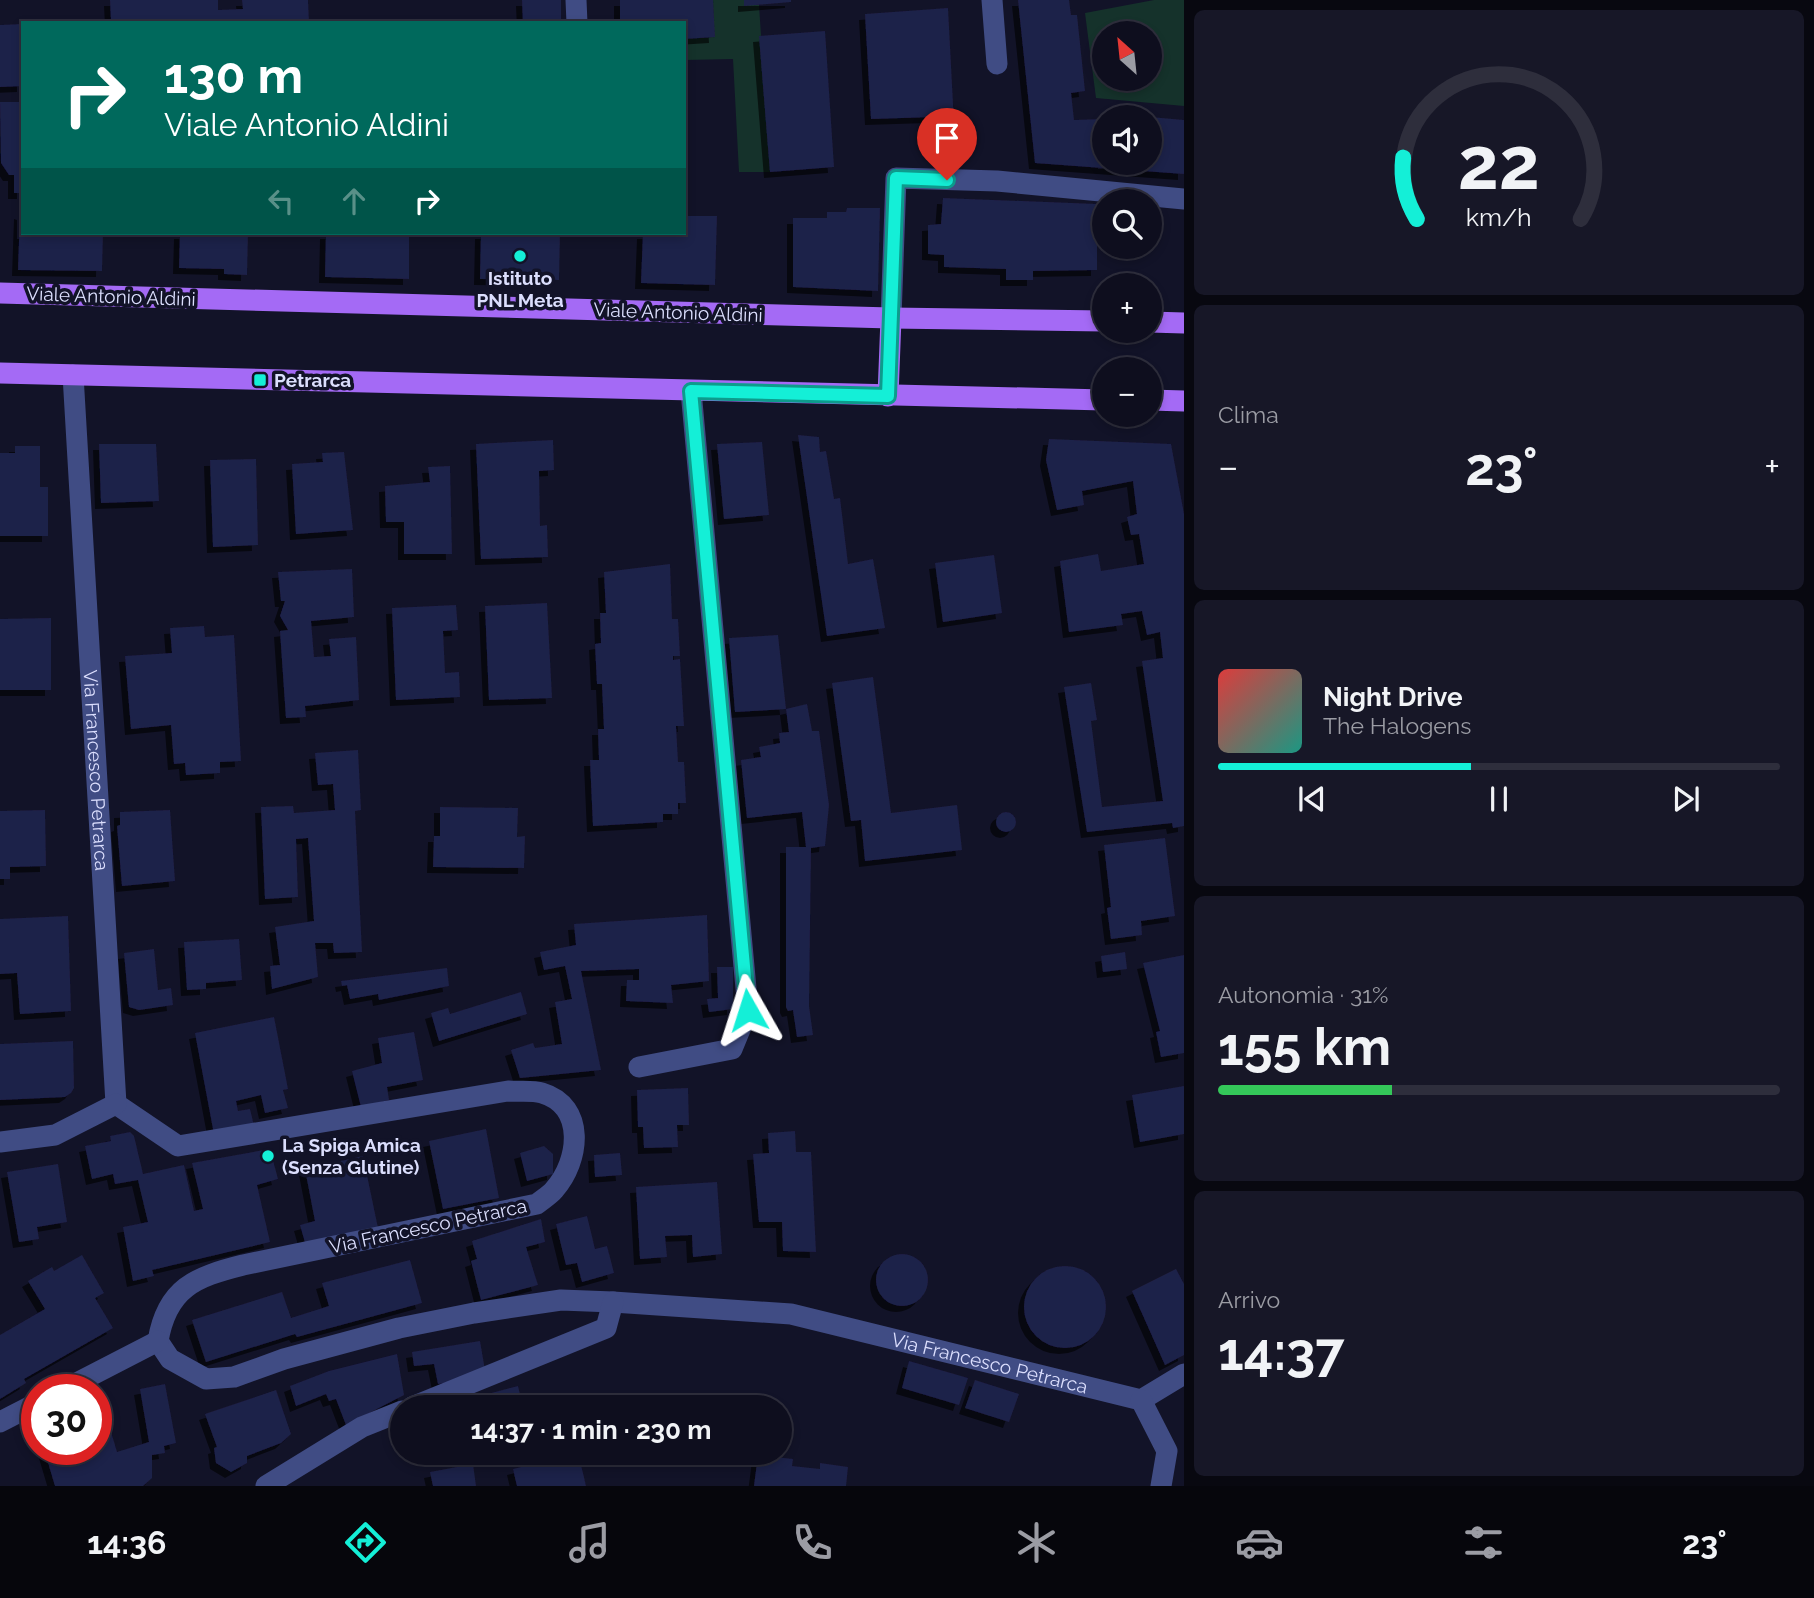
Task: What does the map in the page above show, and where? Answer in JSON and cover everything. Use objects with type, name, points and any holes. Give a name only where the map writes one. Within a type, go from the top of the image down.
[{"type":"main road","name":"Viale Antonio Aldini","points":[[0,293],[891,318],[1092,321]]},
{"type":"main road","points":[[888,396],[891,318]]},
{"type":"main road","points":[[1162,322],[1184,323]]},
{"type":"main road","points":[[0,373],[1092,400]]},
{"type":"main road","points":[[1162,401],[1184,401]]},
{"type":"street","points":[[576,0],[577,21]]},
{"type":"street","points":[[992,0],[997,64]]},
{"type":"street","points":[[891,318],[896,178],[997,181],[1184,199]]},
{"type":"street","name":"Via Francesco Petrarca","points":[[73,375],[116,1104],[178,1146],[508,1091],[542,1093],[565,1107],[574,1122],[575,1147],[565,1170],[555,1189],[537,1204],[210,1274],[183,1289],[169,1303],[158,1340],[170,1359],[206,1380],[234,1377],[284,1359],[399,1328],[474,1313],[561,1300],[613,1302],[791,1314],[1141,1400]]},
{"type":"street","points":[[639,1067],[733,1049],[748,1010],[691,391]]},
{"type":"street","points":[[0,1142],[55,1135],[116,1104]]},
{"type":"street","points":[[441,1395],[606,1328],[613,1302]]},
{"type":"street","points":[[93,1374],[158,1340]]},
{"type":"street","points":[[1161,1486],[1167,1451],[1141,1400],[1184,1374]]},
{"type":"street","points":[[0,1422],[21,1411]]},
{"type":"street","points":[[267,1486],[362,1427],[390,1416]]},
{"type":"green space","points":[[713,0],[744,0],[759,5],[770,172],[739,172],[733,59],[686,60],[686,39],[714,37]]},
{"type":"green space","points":[[1154,0],[1184,0],[1184,106],[1096,98],[1095,91],[1162,91],[1162,21],[1092,21],[1092,67],[1085,13]]},
{"type":"building","points":[[110,0],[218,0],[218,10],[243,9],[242,0],[308,0],[309,21],[105,21],[111,20]]},
{"type":"building","points":[[522,0],[561,0],[561,21],[523,21]]},
{"type":"building","points":[[620,0],[713,0],[715,37],[686,39],[686,21],[620,21]]},
{"type":"building","points":[[744,0],[791,0],[791,2],[744,6]]},
{"type":"building","points":[[1018,0],[1069,0],[1071,15],[1077,15],[1085,91],[1071,93],[1074,120],[1092,119],[1092,167],[1035,163]]},
{"type":"building","points":[[948,8],[954,123],[934,124],[934,117],[871,119],[865,14]]},
{"type":"building","points":[[21,24],[21,86],[0,87],[0,25]]},
{"type":"building","points":[[825,31],[834,167],[770,172],[759,36]]},
{"type":"building","points":[[0,102],[21,102],[21,193],[14,193],[14,175],[9,175],[1,163]]},
{"type":"building","points":[[1162,118],[1184,120],[1184,174],[1162,172]]},
{"type":"building","points":[[943,198],[1092,204],[1092,259],[1097,259],[1097,270],[1033,271],[1033,280],[1006,280],[1006,269],[944,267],[944,255],[928,254],[928,225],[941,224]]},
{"type":"building","points":[[847,208],[880,208],[878,291],[793,287],[793,218],[827,218],[827,212],[846,212]]},
{"type":"building","points":[[20,213],[21,235],[103,235],[102,271],[18,270]]},
{"type":"building","points":[[686,216],[717,216],[715,285],[641,283],[643,235],[686,235]]},
{"type":"building","points":[[180,235],[248,235],[247,275],[224,274],[224,269],[179,268]]},
{"type":"building","points":[[326,235],[409,235],[409,279],[325,277]]},
{"type":"building","name":"Istituto PNL Meta","points":[[481,235],[560,235],[559,280],[480,279]]},
{"type":"building","points":[[798,435],[819,437],[820,452],[826,451],[834,499],[840,498],[848,564],[873,559],[885,628],[827,636]]},
{"type":"building","points":[[1049,439],[1171,444],[1184,514],[1184,826],[1173,828],[1172,823],[1087,832],[1064,687],[1091,683],[1097,720],[1091,721],[1102,807],[1163,801],[1142,661],[1163,658],[1160,632],[1147,635],[1142,611],[1121,614],[1123,625],[1069,632],[1060,561],[1098,554],[1101,571],[1144,564],[1139,534],[1131,535],[1127,517],[1137,514],[1133,481],[1082,491],[1084,505],[1057,510],[1046,460]]},
{"type":"building","points":[[553,440],[554,470],[539,471],[540,526],[547,525],[548,557],[481,559],[476,444]]},
{"type":"building","points":[[762,442],[769,515],[724,519],[717,444]]},
{"type":"building","points":[[99,444],[156,444],[159,501],[101,503]]},
{"type":"building","points":[[15,446],[40,446],[40,487],[48,487],[48,536],[0,536],[0,453],[15,453]]},
{"type":"building","points":[[344,452],[353,530],[296,534],[292,464],[323,462],[322,453]]},
{"type":"building","points":[[256,459],[258,545],[213,547],[210,460]]},
{"type":"building","points":[[450,466],[452,554],[404,554],[404,522],[386,522],[385,486],[430,482],[428,467]]},
{"type":"building","points":[[994,555],[1002,613],[943,622],[935,563]]},
{"type":"building","points":[[670,564],[672,619],[678,619],[680,656],[673,656],[673,660],[680,659],[684,726],[676,726],[678,762],[684,762],[686,803],[678,803],[678,814],[663,814],[663,822],[593,826],[590,760],[599,760],[598,729],[604,729],[602,684],[597,684],[595,644],[601,643],[600,613],[606,613],[604,572]]},
{"type":"building","points":[[352,569],[354,617],[311,621],[314,657],[331,656],[329,639],[356,637],[359,700],[305,706],[306,717],[286,718],[280,631],[288,630],[280,616],[285,601],[281,601],[278,572]]},
{"type":"building","points":[[547,603],[552,698],[489,700],[485,606]]},
{"type":"building","points":[[456,605],[458,630],[443,631],[445,673],[459,672],[460,697],[396,700],[392,608]]},
{"type":"building","points":[[51,618],[51,690],[0,690],[0,619]]},
{"type":"building","points":[[204,626],[205,637],[234,635],[241,761],[220,762],[220,773],[186,775],[185,763],[174,764],[171,725],[131,729],[125,656],[172,653],[170,628]]},
{"type":"building","points":[[778,635],[786,709],[735,712],[729,638]]},
{"type":"building","points":[[873,677],[891,813],[957,805],[962,850],[865,861],[861,820],[851,821],[832,683]]},
{"type":"building","points":[[807,704],[812,731],[819,731],[829,805],[825,846],[811,848],[809,1006],[813,1035],[797,1037],[793,1010],[788,1011],[786,1007],[786,847],[806,847],[802,812],[747,818],[741,760],[761,757],[759,747],[780,743],[779,733],[789,732],[786,709]]},
{"type":"building","points":[[358,750],[361,810],[355,811],[362,952],[334,953],[333,943],[315,943],[318,977],[272,989],[270,966],[280,965],[275,927],[314,921],[308,838],[296,839],[298,897],[265,899],[261,807],[293,806],[294,813],[335,810],[333,784],[318,785],[315,753]]},
{"type":"building","points":[[440,807],[518,808],[517,837],[525,836],[524,868],[433,867],[434,836],[440,836]]},
{"type":"building","points":[[45,810],[46,866],[10,867],[10,879],[0,879],[0,811]]},
{"type":"building","points":[[170,810],[175,881],[122,886],[117,826],[120,825],[120,812]]},
{"type":"building","points":[[1006,812],[1013,815],[1016,822],[1013,829],[1006,832],[999,829],[996,822],[999,815]]},
{"type":"building","points":[[1165,838],[1175,916],[1141,921],[1142,935],[1111,939],[1107,908],[1111,907],[1104,845]]},
{"type":"building","points":[[707,915],[709,981],[671,985],[673,1003],[626,1001],[627,980],[639,980],[639,969],[581,971],[601,1070],[520,1078],[511,1050],[533,1043],[535,1048],[562,1044],[555,1002],[572,999],[565,966],[544,970],[540,952],[576,945],[574,924]]},
{"type":"building","points":[[68,916],[71,1011],[20,1014],[17,973],[0,974],[0,919]]},
{"type":"building","points":[[239,939],[242,980],[206,983],[206,989],[187,990],[184,942]]},
{"type":"building","points":[[154,949],[158,990],[171,988],[173,1005],[139,1010],[129,1007],[124,953]]},
{"type":"building","points":[[1125,952],[1127,969],[1103,972],[1101,956]]},
{"type":"building","points":[[1184,955],[1184,1053],[1161,1057],[1156,1032],[1160,1031],[1143,963]]},
{"type":"building","points":[[717,967],[733,967],[733,1009],[709,1012],[707,999],[718,998]]},
{"type":"building","points":[[447,968],[449,986],[379,1000],[378,994],[350,999],[347,985],[342,986],[341,981]]},
{"type":"building","points":[[521,992],[527,1014],[439,1041],[431,1013],[448,1008],[450,1014]]},
{"type":"building","points":[[274,1017],[288,1089],[283,1090],[288,1108],[265,1113],[261,1095],[236,1101],[238,1111],[250,1109],[254,1126],[214,1134],[195,1033]]},
{"type":"building","points":[[414,1032],[423,1080],[387,1087],[389,1100],[361,1107],[352,1071],[382,1063],[378,1038]]},
{"type":"building","points":[[73,1041],[74,1088],[71,1093],[65,1097],[0,1100],[0,1044]]},
{"type":"building","points":[[1184,1086],[1184,1134],[1140,1142],[1132,1095]]},
{"type":"building","points":[[688,1088],[689,1125],[677,1125],[678,1147],[644,1148],[643,1127],[638,1127],[637,1090]]},
{"type":"building","points":[[486,1129],[499,1198],[443,1209],[429,1141]]},
{"type":"building","points":[[795,1131],[796,1152],[811,1152],[816,1252],[783,1251],[782,1222],[759,1222],[753,1154],[769,1153],[768,1133]]},
{"type":"building","points":[[130,1132],[134,1136],[143,1174],[184,1165],[194,1211],[203,1209],[192,1163],[270,1149],[278,1179],[257,1185],[270,1242],[152,1270],[154,1276],[133,1281],[123,1227],[148,1222],[138,1180],[115,1184],[113,1174],[92,1179],[85,1146],[111,1141],[110,1136]]},
{"type":"building","points":[[544,1146],[553,1154],[553,1174],[527,1181],[520,1153]]},
{"type":"building","points":[[620,1153],[622,1175],[595,1177],[594,1155]]},
{"type":"building","points":[[363,1156],[378,1228],[306,1246],[300,1225],[315,1221],[305,1169]]},
{"type":"building","points":[[58,1164],[67,1222],[37,1227],[39,1239],[19,1242],[7,1172]]},
{"type":"building","points":[[717,1182],[722,1254],[693,1257],[692,1235],[665,1236],[667,1257],[640,1259],[636,1187]]},
{"type":"building","points":[[587,1216],[595,1249],[607,1246],[614,1273],[582,1282],[577,1263],[566,1265],[556,1224]]},
{"type":"building","points":[[541,1219],[545,1242],[526,1247],[538,1285],[481,1300],[471,1261],[477,1259],[472,1241]]},
{"type":"building","points":[[902,1254],[912,1256],[920,1262],[926,1270],[926,1290],[920,1298],[912,1304],[902,1306],[892,1304],[884,1298],[878,1290],[876,1280],[878,1270],[884,1262],[892,1256]]},
{"type":"building","points":[[82,1255],[104,1293],[95,1298],[113,1328],[33,1374],[21,1374],[21,1386],[0,1399],[0,1335],[45,1309],[28,1281],[52,1267],[54,1271]]},
{"type":"building","points":[[410,1260],[422,1303],[297,1337],[295,1334],[206,1362],[192,1320],[282,1292],[291,1318],[329,1306],[322,1283]]},
{"type":"building","points":[[1065,1266],[1081,1269],[1094,1278],[1103,1291],[1106,1307],[1103,1323],[1094,1336],[1081,1345],[1065,1348],[1049,1345],[1036,1336],[1027,1323],[1024,1307],[1027,1291],[1036,1278],[1049,1269]]},
{"type":"building","points":[[1176,1269],[1184,1284],[1184,1355],[1165,1365],[1132,1291]]},
{"type":"building","points":[[480,1341],[486,1376],[438,1384],[434,1364],[414,1366],[412,1352]]},
{"type":"building","points":[[397,1354],[404,1395],[390,1395],[390,1402],[346,1425],[336,1399],[329,1401],[326,1394],[296,1406],[290,1386],[329,1371]]},
{"type":"building","points":[[909,1361],[968,1378],[959,1405],[902,1388]]},
{"type":"building","points":[[975,1380],[1019,1394],[1009,1422],[965,1408]]},
{"type":"building","points":[[165,1384],[176,1443],[164,1446],[165,1453],[152,1455],[152,1478],[143,1486],[55,1486],[49,1465],[112,1465],[112,1435],[117,1452],[149,1442],[140,1389]]},
{"type":"building","points":[[518,1386],[520,1395],[484,1395]]},
{"type":"building","points":[[276,1390],[291,1434],[281,1443],[247,1456],[247,1463],[231,1472],[216,1463],[214,1448],[217,1447],[205,1414]]},
{"type":"building","points":[[792,1459],[793,1459],[792,1466],[820,1469],[820,1463],[848,1467],[846,1486],[754,1486],[757,1465],[792,1465]]},
{"type":"building","points":[[473,1465],[476,1486],[433,1486],[430,1472]]},
{"type":"building","points":[[529,1465],[581,1465],[586,1486],[517,1486],[513,1469]]},
{"type":"place","name":"Istituto PNL Meta","points":[[520,256]]},
{"type":"place","name":"Petrarca","points":[[260,380]]},
{"type":"place","name":"La Spiga Amica (Senza Glutine)","points":[[268,1156]]},
{"type":"route","points":[[748,1010],[691,391],[888,396],[896,178],[947,180]]}]
